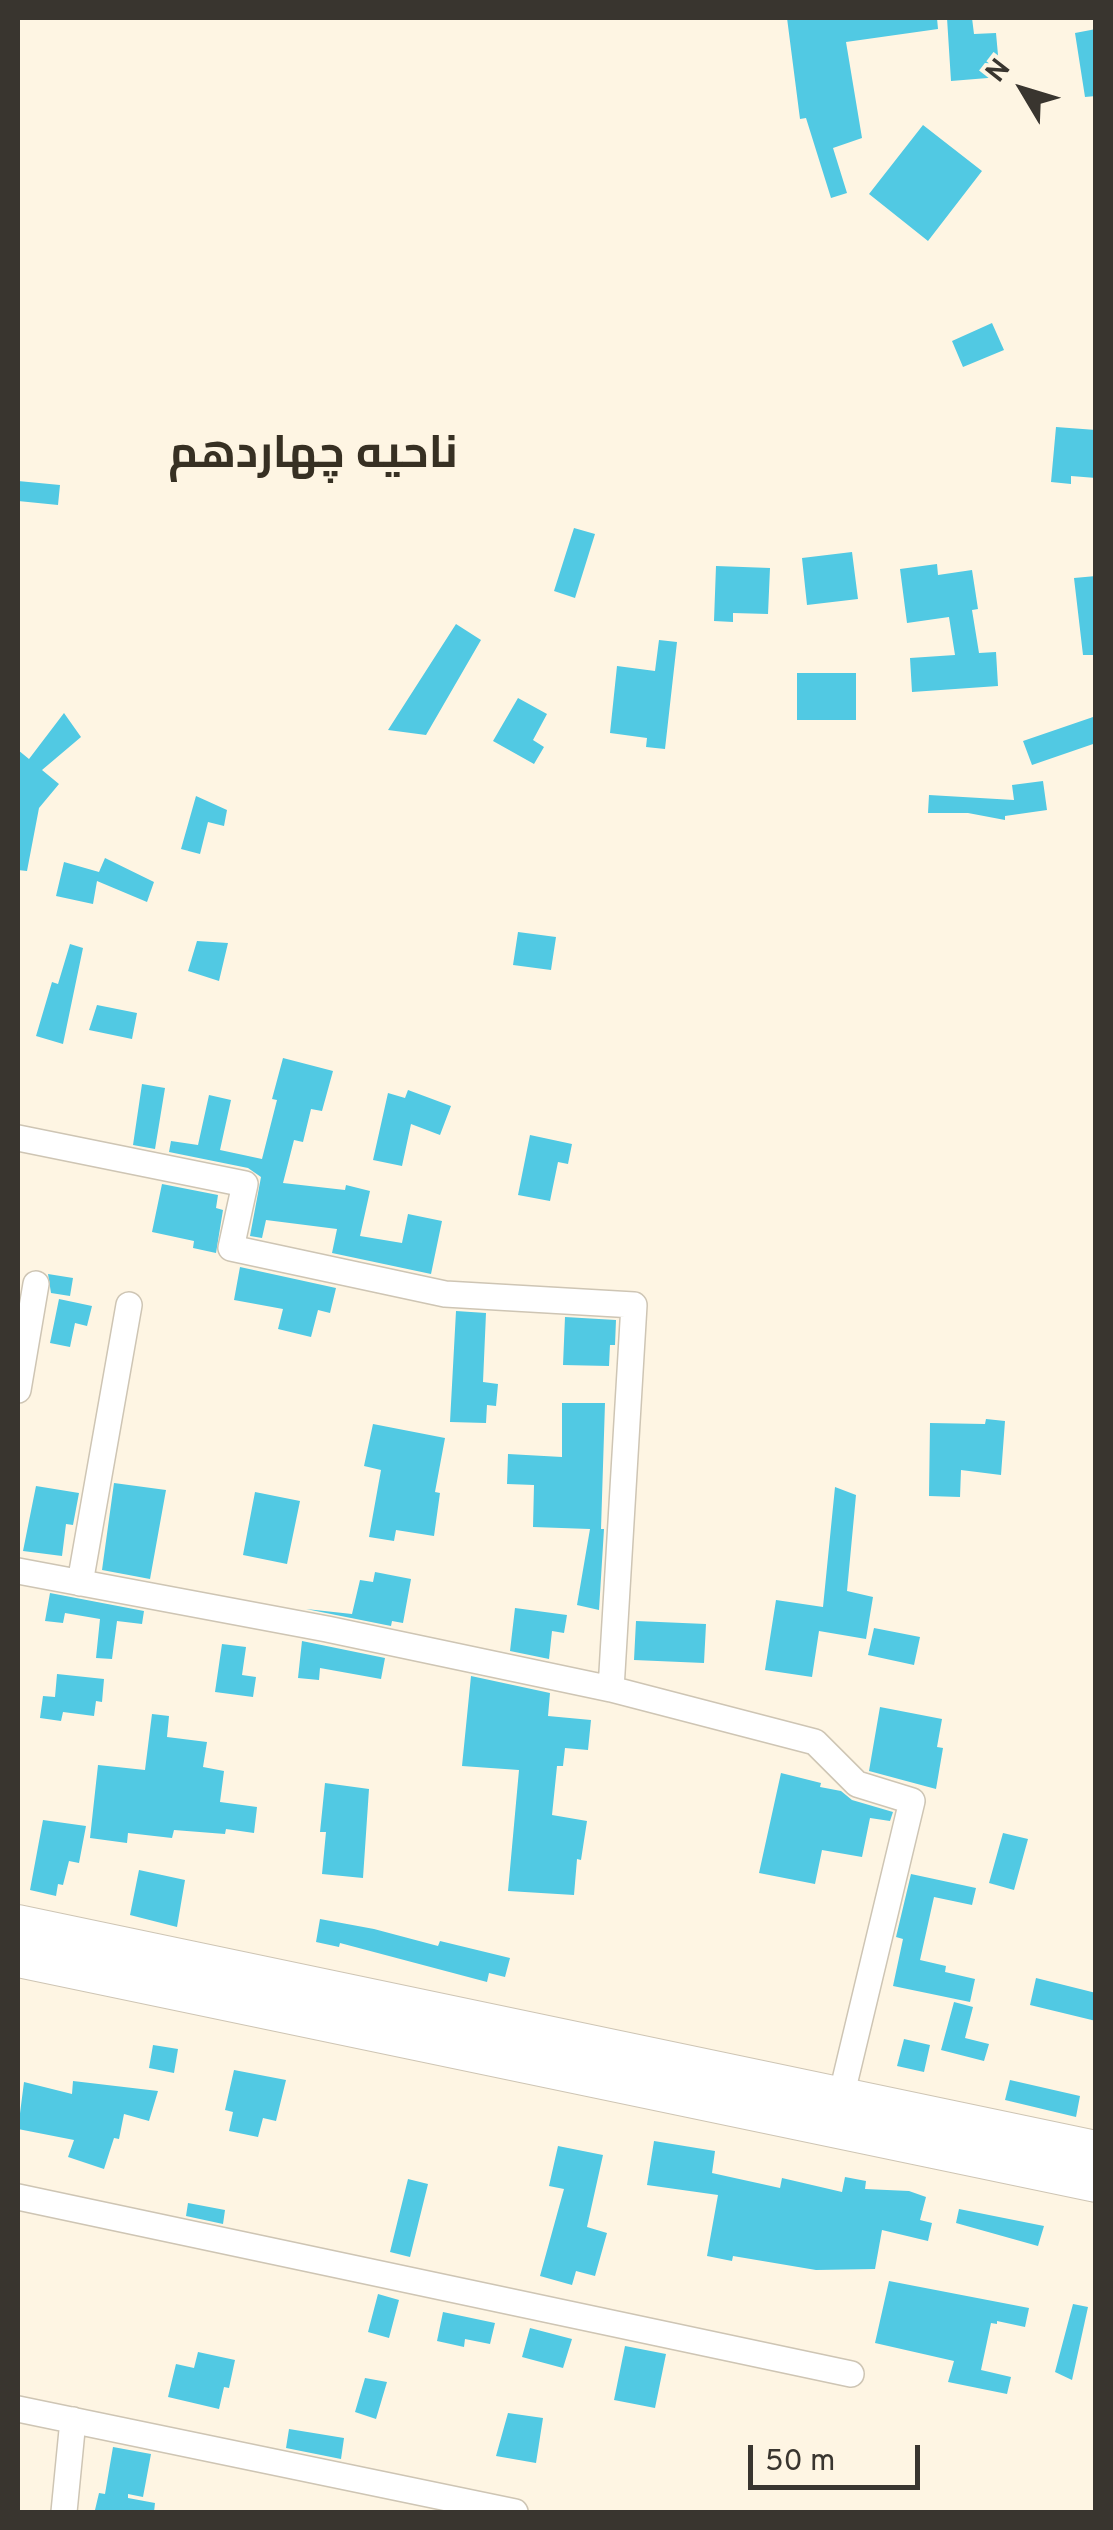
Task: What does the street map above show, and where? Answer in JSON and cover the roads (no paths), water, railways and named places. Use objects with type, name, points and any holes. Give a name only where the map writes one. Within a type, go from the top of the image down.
[{"type":"main road","points":[[18,1924],[1096,2150]]},
{"type":"main road","points":[[18,1958],[1096,2183]]},
{"type":"street","points":[[18,1138],[245,1184],[231,1248],[445,1294],[634,1305],[611,1689]]},
{"type":"street","points":[[18,1390],[36,1284]]},
{"type":"street","points":[[80,1583],[128,1305]]},
{"type":"street","points":[[18,1572],[328,1629],[611,1689],[815,1742],[857,1784],[912,1801],[840,2097]]},
{"type":"street","points":[[18,2197],[851,2374]]},
{"type":"street","points":[[18,2409],[515,2512]]},
{"type":"street","points":[[64,2512],[73,2420]]},
{"type":"district","name":"ناحیه چهاردهم","points":[[313,458]]}]
